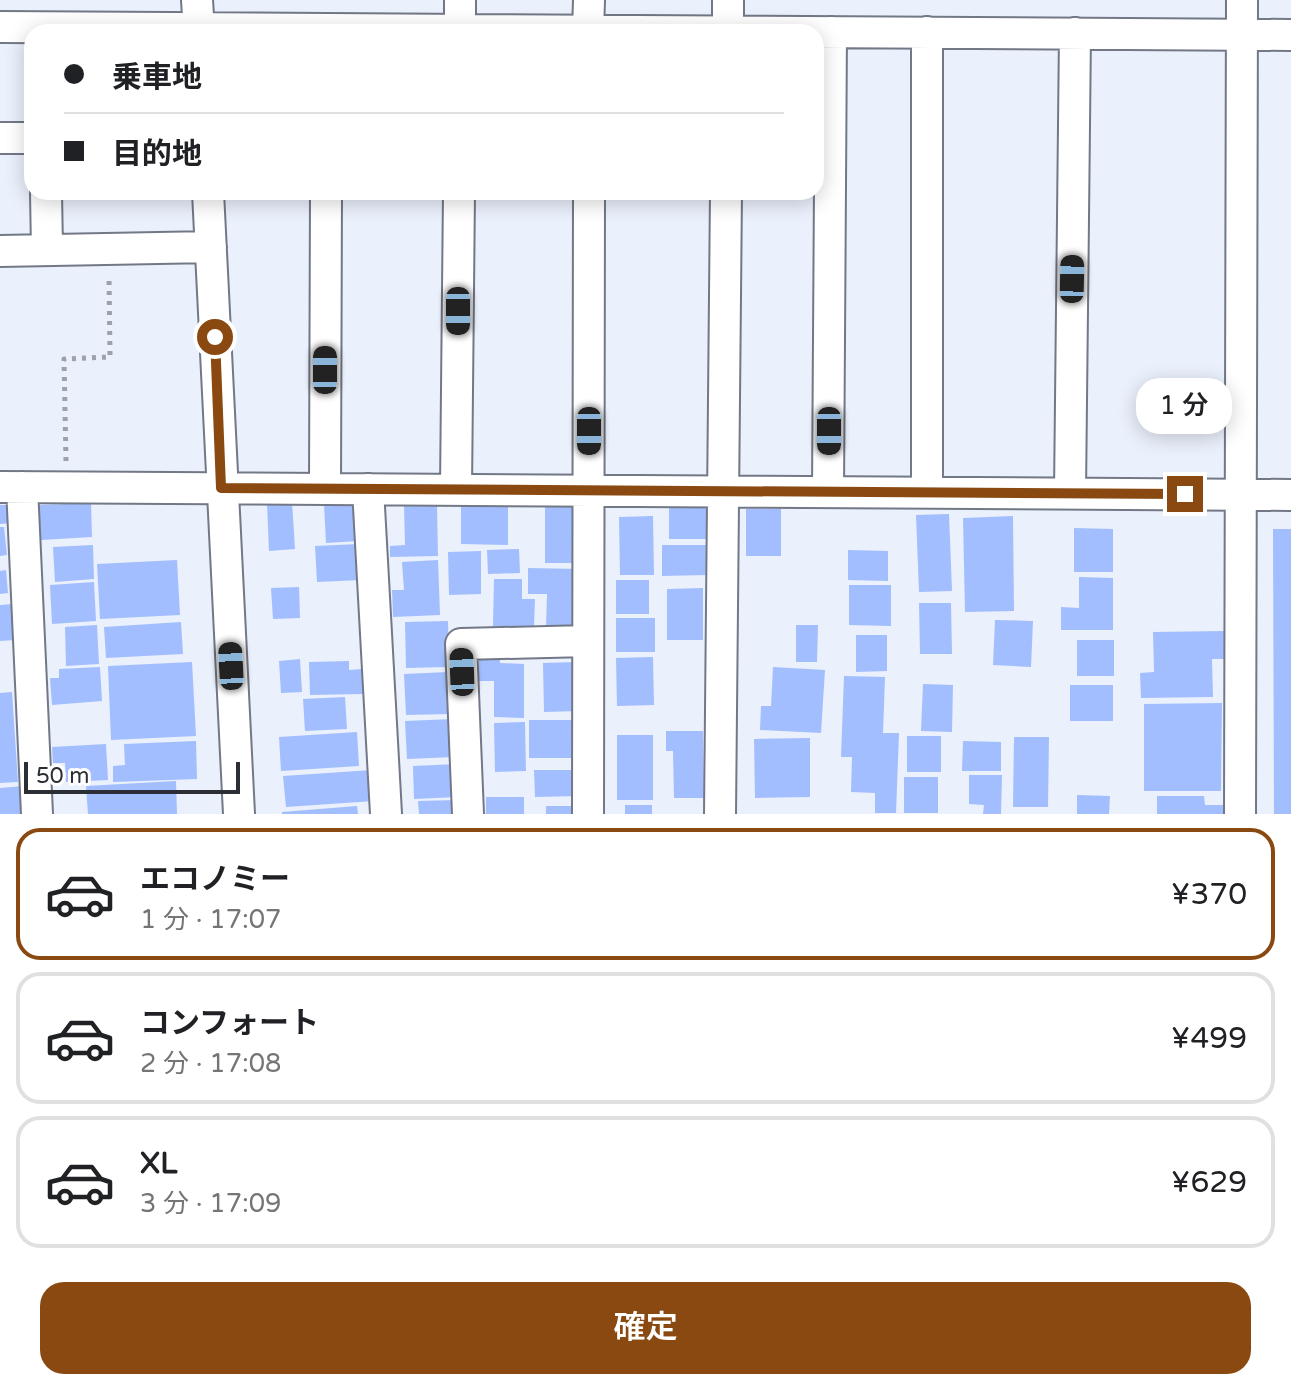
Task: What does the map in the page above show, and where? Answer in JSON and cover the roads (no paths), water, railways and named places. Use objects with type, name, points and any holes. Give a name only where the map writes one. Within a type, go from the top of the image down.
[{"type":"street","points":[[588,24],[589,0]]},
{"type":"street","points":[[728,0],[728,24]]},
{"type":"street","points":[[1240,814],[1242,0]]},
{"type":"street","points":[[137,24],[198,20],[326,20],[498,24]]},
{"type":"street","points":[[0,27],[24,29]]},
{"type":"street","points":[[824,32],[1291,35]]},
{"type":"street","points":[[828,492],[831,32]]},
{"type":"street","points":[[927,32],[927,492]]},
{"type":"street","points":[[1070,493],[1075,33]]},
{"type":"street","points":[[0,138],[24,138]]},
{"type":"street","points":[[46,200],[47,250]]},
{"type":"street","points":[[208,200],[239,814]]},
{"type":"street","points":[[325,488],[326,200]]},
{"type":"street","points":[[456,489],[459,200]]},
{"type":"street","points":[[588,814],[589,200]]},
{"type":"street","points":[[720,814],[726,200]]},
{"type":"street","points":[[0,251],[211,247]]},
{"type":"street","points":[[37,814],[11,487],[1291,495]]},
{"type":"street","points":[[368,489],[386,814]]},
{"type":"street","points":[[468,814],[461,644],[588,641]]}]
